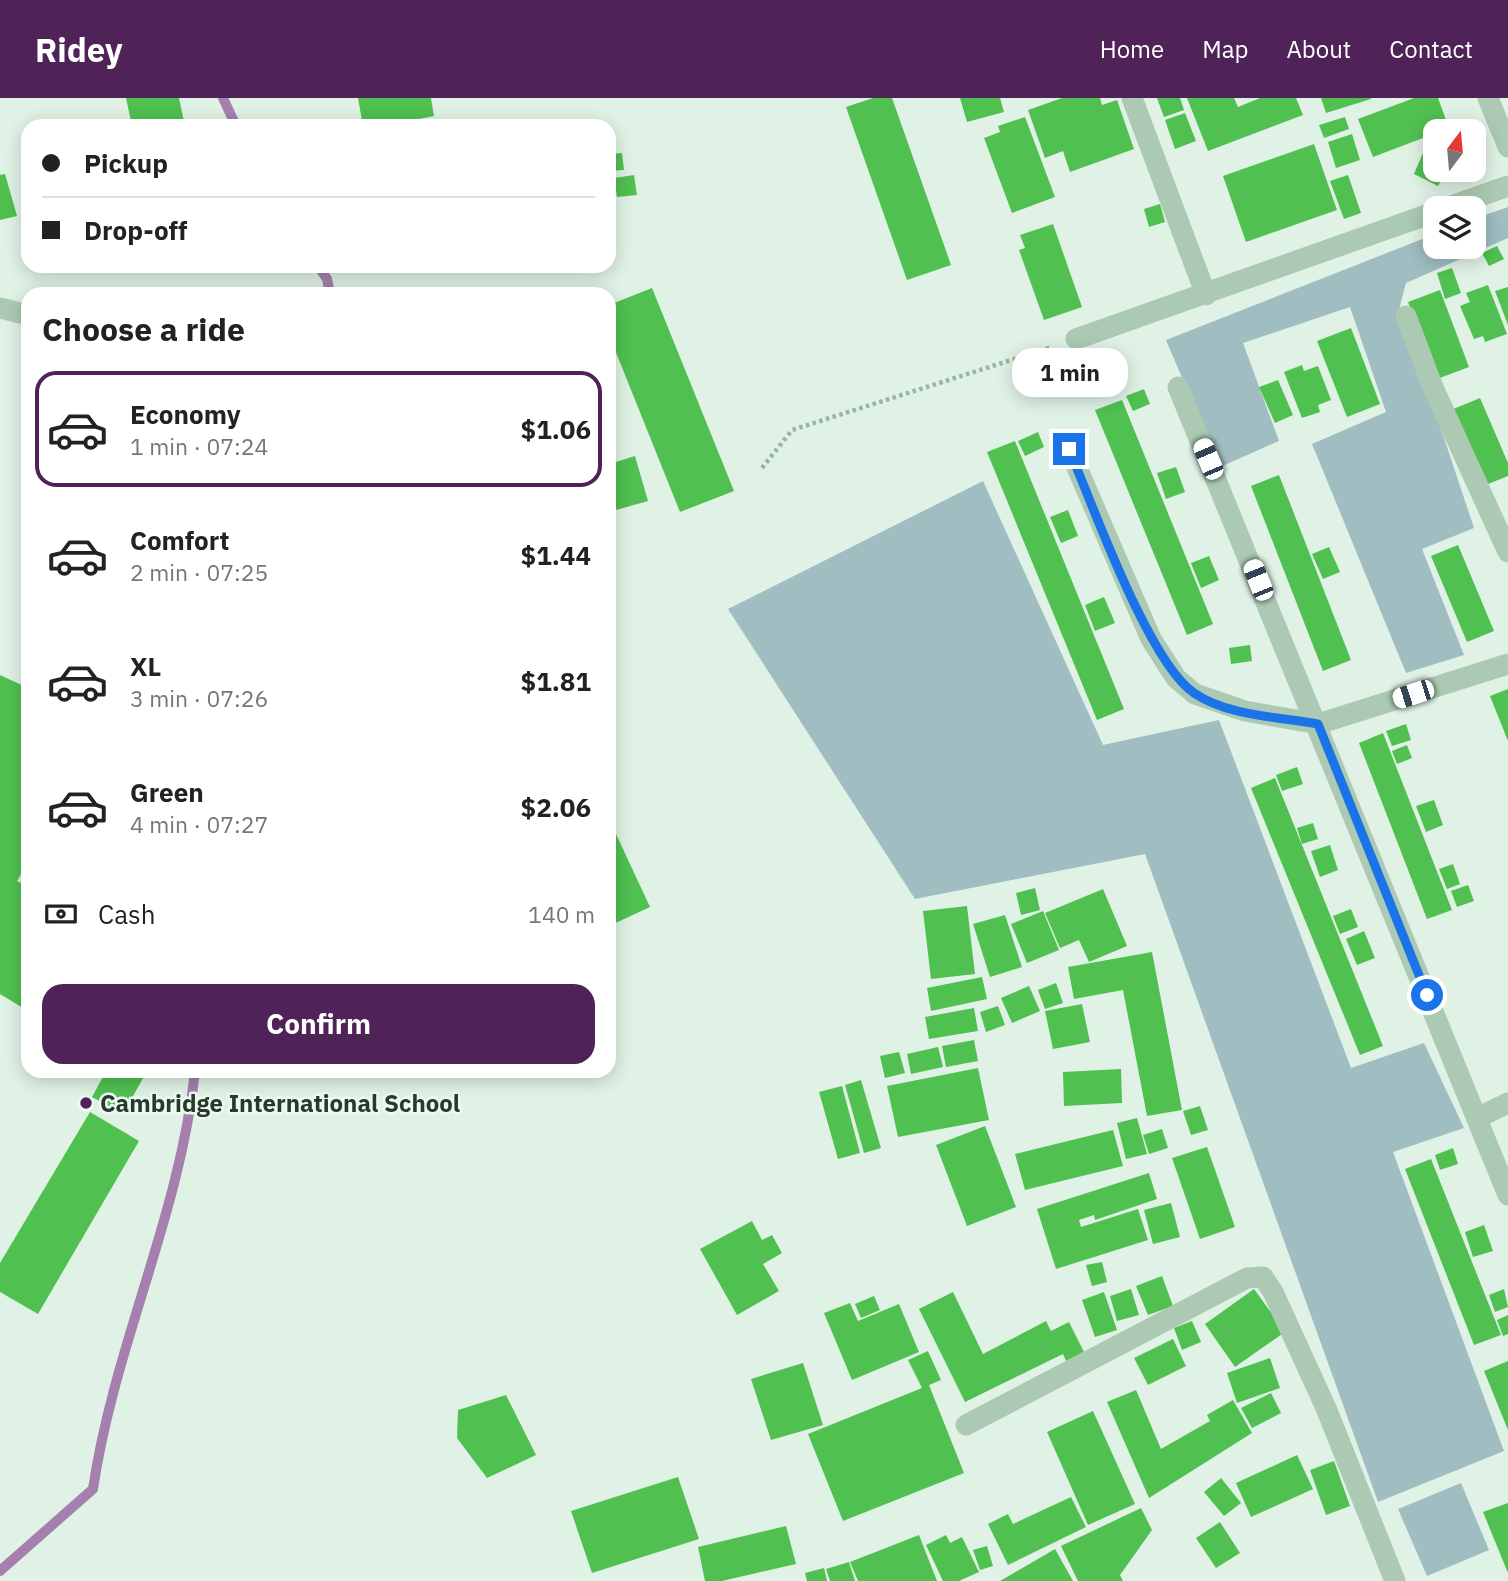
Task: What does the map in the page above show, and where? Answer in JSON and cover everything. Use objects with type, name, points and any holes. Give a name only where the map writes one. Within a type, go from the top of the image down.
[{"type":"street","points":[[1132,98],[1206,295]]},
{"type":"street","points":[[1488,98],[1508,147]]},
{"type":"street","points":[[1480,196],[1508,186]]},
{"type":"street","points":[[1076,339],[1423,216]]},
{"type":"street","points":[[0,308],[21,313]]},
{"type":"street","points":[[1406,316],[1432,385],[1508,552]]},
{"type":"street","points":[[1178,387],[1318,724],[1508,1195]]},
{"type":"street","points":[[1069,449],[1151,639],[1176,678],[1195,694],[1217,704],[1318,724],[1508,664]]},
{"type":"street","points":[[1477,1118],[1508,1103]]},
{"type":"street","points":[[965,1425],[1247,1278],[1263,1278],[1273,1292],[1326,1408],[1395,1581]]},
{"type":"path","points":[[762,468],[792,430],[1076,339]]},
{"type":"shaded area","points":[[1508,207],[1508,238],[1486,248],[1486,215]]},
{"type":"shaded area","points":[[1423,239],[1423,259],[1460,259],[1406,283],[1400,306],[1474,528],[1422,549],[1464,655],[1406,673],[1312,444],[1386,412],[1350,307],[1243,343],[1279,441],[1220,467],[1166,340]]},
{"type":"shaded area","points":[[983,481],[1103,745],[1219,720],[1351,1068],[1424,1043],[1464,1128],[1393,1152],[1504,1451],[1378,1502],[1145,854],[915,899],[728,609]]},
{"type":"shaded area","points":[[1461,1483],[1489,1550],[1427,1576],[1398,1509]]},
{"type":"building","points":[[126,98],[179,98],[184,119],[130,119]]},
{"type":"building","points":[[358,98],[431,98],[434,116],[419,119],[362,119]]},
{"type":"building","points":[[873,98],[892,98],[951,265],[907,280],[846,107]]},
{"type":"building","points":[[960,98],[1000,98],[1004,112],[967,122]]},
{"type":"building","points":[[1062,98],[1100,98],[1102,105],[1117,100],[1134,149],[1070,172],[1063,151],[1045,158],[1028,110]]},
{"type":"building","points":[[1157,98],[1180,98],[1184,110],[1164,117]]},
{"type":"building","points":[[1187,98],[1234,98],[1238,107],[1260,98],[1296,98],[1303,115],[1208,151]]},
{"type":"building","points":[[1321,98],[1371,98],[1371,99],[1326,113]]},
{"type":"building","points":[[1414,98],[1438,98],[1446,119],[1423,119],[1423,138],[1373,157],[1358,119]]},
{"type":"building","points":[[1185,113],[1196,141],[1175,149],[1165,120]]},
{"type":"building","points":[[1025,117],[1055,197],[1012,213],[984,138],[1000,132],[998,126]]},
{"type":"building","points":[[1345,117],[1349,129],[1324,138],[1319,125]]},
{"type":"building","points":[[1352,134],[1360,160],[1336,168],[1328,142]]},
{"type":"building","points":[[1314,144],[1337,210],[1246,242],[1223,176]]},
{"type":"building","points":[[616,153],[622,153],[624,170],[616,171]]},
{"type":"building","points":[[1423,153],[1423,178],[1414,174]]},
{"type":"building","points":[[5,174],[17,216],[0,220],[0,175]]},
{"type":"building","points":[[634,175],[637,195],[617,197],[616,178]]},
{"type":"building","points":[[1348,175],[1361,213],[1344,219],[1330,181]]},
{"type":"building","points":[[1160,204],[1165,222],[1149,227],[1144,209]]},
{"type":"building","points":[[1053,224],[1082,307],[1044,320],[1019,250],[1025,248],[1020,235]]},
{"type":"building","points":[[1497,246],[1504,259],[1489,266],[1485,259],[1486,251]]},
{"type":"building","points":[[1452,268],[1461,293],[1445,299],[1437,273]]},
{"type":"building","points":[[1488,285],[1507,334],[1485,342],[1483,336],[1474,339],[1460,306],[1470,302],[1466,293]]},
{"type":"building","points":[[1508,287],[1508,325],[1495,291]]},
{"type":"building","points":[[652,288],[734,491],[680,512],[616,352],[616,302]]},
{"type":"building","points":[[1440,290],[1469,367],[1437,379],[1408,302]]},
{"type":"building","points":[[1351,328],[1380,404],[1347,417],[1317,341]]},
{"type":"building","points":[[1302,365],[1304,371],[1318,366],[1331,400],[1318,405],[1320,412],[1302,418],[1284,372]]},
{"type":"building","points":[[1278,380],[1293,415],[1275,423],[1259,387]]},
{"type":"building","points":[[1144,389],[1150,404],[1133,411],[1126,396]]},
{"type":"building","points":[[1480,398],[1508,463],[1508,476],[1483,486],[1451,410]]},
{"type":"building","points":[[1122,400],[1213,624],[1187,635],[1095,410]]},
{"type":"building","points":[[1038,432],[1044,447],[1025,456],[1018,441]]},
{"type":"building","points":[[1015,441],[1124,709],[1097,720],[987,452]]},
{"type":"building","points":[[635,456],[648,501],[616,510],[616,462]]},
{"type":"building","points":[[1176,467],[1185,492],[1166,499],[1157,473]]},
{"type":"building","points":[[1279,475],[1351,660],[1323,671],[1251,486]]},
{"type":"building","points":[[1068,510],[1078,536],[1061,543],[1050,517]]},
{"type":"building","points":[[1458,545],[1494,631],[1467,642],[1431,556]]},
{"type":"building","points":[[1329,547],[1340,572],[1323,579],[1312,554]]},
{"type":"building","points":[[1209,556],[1219,580],[1201,588],[1191,563]]},
{"type":"building","points":[[1104,597],[1115,623],[1095,631],[1085,605]]},
{"type":"building","points":[[1250,645],[1252,661],[1231,664],[1229,648]]},
{"type":"building","points":[[0,675],[21,685],[21,874],[17,881],[21,883],[21,1007],[0,994]]},
{"type":"building","points":[[1508,689],[1508,741],[1490,696]]},
{"type":"building","points":[[1406,724],[1411,740],[1392,746],[1386,731]]},
{"type":"building","points":[[1383,733],[1452,910],[1427,919],[1359,743]]},
{"type":"building","points":[[1407,745],[1412,758],[1397,764],[1392,751]]},
{"type":"building","points":[[1297,767],[1303,784],[1282,791],[1276,775]]},
{"type":"building","points":[[1275,778],[1383,1046],[1360,1055],[1251,788]]},
{"type":"building","points":[[1434,800],[1443,825],[1426,832],[1416,806]]},
{"type":"building","points":[[1313,823],[1318,839],[1302,844],[1297,828]]},
{"type":"building","points":[[616,834],[650,907],[616,923]]},
{"type":"building","points":[[1330,845],[1338,870],[1320,877],[1311,851]]},
{"type":"building","points":[[1453,864],[1460,884],[1447,889],[1439,869]]},
{"type":"building","points":[[1468,885],[1474,901],[1457,907],[1451,891]]},
{"type":"building","points":[[1035,888],[1040,910],[1021,915],[1016,893]]},
{"type":"building","points":[[1103,889],[1127,946],[1089,962],[1079,940],[1060,948],[1045,913]]},
{"type":"building","points":[[967,906],[975,974],[931,979],[923,911]]},
{"type":"building","points":[[1351,909],[1358,927],[1340,934],[1333,916]]},
{"type":"building","points":[[1043,911],[1059,950],[1027,963],[1011,924]]},
{"type":"building","points":[[1005,915],[1022,967],[990,977],[973,924]]},
{"type":"building","points":[[1364,931],[1375,958],[1357,965],[1346,939]]},
{"type":"building","points":[[1152,952],[1182,1110],[1147,1116],[1123,990],[1074,999],[1068,967]]},
{"type":"building","points":[[982,977],[987,999],[931,1011],[927,988]]},
{"type":"building","points":[[1056,983],[1063,1003],[1045,1009],[1038,990]]},
{"type":"building","points":[[1029,986],[1040,1011],[1012,1023],[1001,998]]},
{"type":"building","points":[[1082,1004],[1090,1042],[1053,1049],[1045,1011]]},
{"type":"building","points":[[998,1006],[1005,1025],[986,1032],[980,1012]]},
{"type":"building","points":[[974,1008],[978,1031],[929,1039],[925,1017]]},
{"type":"building","points":[[974,1040],[978,1061],[946,1067],[942,1046]]},
{"type":"building","points":[[938,1047],[943,1067],[911,1074],[907,1054]]},
{"type":"building","points":[[899,1052],[905,1073],[885,1078],[880,1056]]},
{"type":"building","points":[[978,1068],[989,1120],[898,1137],[887,1086]]},
{"type":"building","points":[[1121,1069],[1122,1103],[1064,1106],[1063,1072]]},
{"type":"building","points":[[102,1078],[143,1078],[123,1114],[92,1097]]},
{"type":"building","points":[[861,1080],[881,1148],[864,1153],[845,1085]]},
{"type":"building","points":[[842,1086],[860,1153],[838,1159],[819,1092]]},
{"type":"building","points":[[1200,1106],[1208,1130],[1191,1135],[1183,1111]]},
{"type":"building","points":[[90,1112],[139,1141],[38,1314],[0,1292],[0,1263]]},
{"type":"building","points":[[1137,1118],[1147,1154],[1126,1159],[1117,1123]]},
{"type":"building","points":[[985,1126],[1016,1207],[967,1226],[936,1145]]},
{"type":"building","points":[[1162,1129],[1168,1148],[1149,1154],[1143,1135]]},
{"type":"building","points":[[1113,1130],[1123,1166],[1025,1190],[1015,1154]]},
{"type":"building","points":[[1207,1147],[1235,1227],[1200,1239],[1172,1158]]},
{"type":"building","points":[[1453,1148],[1458,1164],[1440,1170],[1435,1155]]},
{"type":"building","points":[[1431,1159],[1501,1335],[1474,1345],[1405,1169]]},
{"type":"building","points":[[1149,1173],[1157,1199],[1095,1220],[1094,1215],[1079,1220],[1081,1227],[1138,1209],[1148,1240],[1056,1269],[1037,1209]]},
{"type":"building","points":[[1171,1203],[1180,1237],[1153,1244],[1144,1210]]},
{"type":"building","points":[[752,1221],[762,1240],[772,1235],[782,1253],[763,1264],[779,1291],[737,1315],[700,1249]]},
{"type":"building","points":[[1484,1225],[1493,1251],[1473,1257],[1465,1232]]},
{"type":"building","points":[[1102,1262],[1107,1282],[1092,1286],[1086,1265]]},
{"type":"building","points":[[1162,1276],[1173,1306],[1148,1315],[1136,1286]]},
{"type":"building","points":[[1131,1289],[1139,1315],[1117,1321],[1110,1296]]},
{"type":"building","points":[[1254,1289],[1285,1332],[1235,1367],[1205,1324]]},
{"type":"building","points":[[1504,1289],[1508,1307],[1495,1312],[1489,1295]]},
{"type":"building","points":[[953,1292],[983,1354],[1046,1321],[1051,1331],[1069,1322],[1084,1352],[1066,1361],[1063,1354],[965,1402],[919,1309]]},
{"type":"building","points":[[1104,1292],[1117,1330],[1095,1337],[1082,1300]]},
{"type":"building","points":[[874,1296],[880,1310],[861,1318],[855,1304]]},
{"type":"building","points":[[850,1303],[858,1321],[899,1304],[919,1352],[852,1380],[824,1313]]},
{"type":"building","points":[[1508,1315],[1508,1334],[1503,1336],[1497,1320]]},
{"type":"building","points":[[1192,1321],[1201,1342],[1182,1350],[1174,1328]]},
{"type":"building","points":[[1173,1339],[1186,1366],[1148,1385],[1134,1358]]},
{"type":"building","points":[[928,1351],[941,1380],[929,1385],[964,1473],[843,1521],[808,1434],[922,1388],[908,1360]]},
{"type":"building","points":[[1270,1358],[1280,1388],[1237,1403],[1227,1373]]},
{"type":"building","points":[[1508,1361],[1508,1430],[1484,1371]]},
{"type":"building","points":[[803,1363],[823,1425],[771,1440],[751,1379]]},
{"type":"building","points":[[1136,1390],[1161,1449],[1210,1421],[1207,1415],[1233,1400],[1252,1433],[1149,1498],[1107,1402]]},
{"type":"building","points":[[1271,1393],[1281,1413],[1252,1428],[1241,1408]]},
{"type":"building","points":[[506,1395],[536,1455],[487,1478],[457,1438],[458,1410]]},
{"type":"building","points":[[1093,1411],[1135,1504],[1088,1525],[1047,1432]]},
{"type":"building","points":[[1297,1455],[1313,1489],[1251,1517],[1236,1483]]},
{"type":"building","points":[[1334,1461],[1350,1506],[1326,1515],[1310,1470]]},
{"type":"building","points":[[678,1477],[699,1539],[592,1573],[571,1511]]},
{"type":"building","points":[[1221,1478],[1241,1503],[1224,1516],[1204,1492]]},
{"type":"building","points":[[1071,1497],[1086,1527],[1008,1565],[988,1524],[1008,1514],[1013,1524]]},
{"type":"building","points":[[1508,1503],[1508,1573],[1483,1512]]},
{"type":"building","points":[[1141,1508],[1152,1530],[1120,1575],[1123,1581],[1078,1581],[1061,1546]]},
{"type":"building","points":[[1220,1522],[1240,1553],[1216,1568],[1196,1538]]},
{"type":"building","points":[[786,1526],[796,1564],[722,1581],[705,1581],[698,1547]]},
{"type":"building","points":[[919,1535],[937,1581],[858,1581],[850,1562]]},
{"type":"building","points":[[946,1535],[950,1543],[962,1537],[979,1572],[959,1581],[943,1581],[926,1545]]},
{"type":"building","points":[[987,1546],[993,1566],[980,1570],[973,1550]]},
{"type":"building","points":[[1055,1549],[1073,1581],[1000,1581]]},
{"type":"building","points":[[849,1562],[855,1581],[830,1581],[826,1569]]},
{"type":"building","points":[[824,1568],[827,1581],[807,1581],[805,1573]]},
{"type":"waterway","points":[[223,98],[233,119]]},
{"type":"waterway","points":[[323,273],[329,287]]},
{"type":"waterway","points":[[0,1571],[93,1489],[116,1384],[176,1177],[194,1078]]},
{"type":"place","name":"Cambridge International School","points":[[86,1103]]},
{"type":"route","points":[[1069,449],[1151,639],[1176,678],[1195,694],[1217,704],[1318,724],[1427,995]]}]
